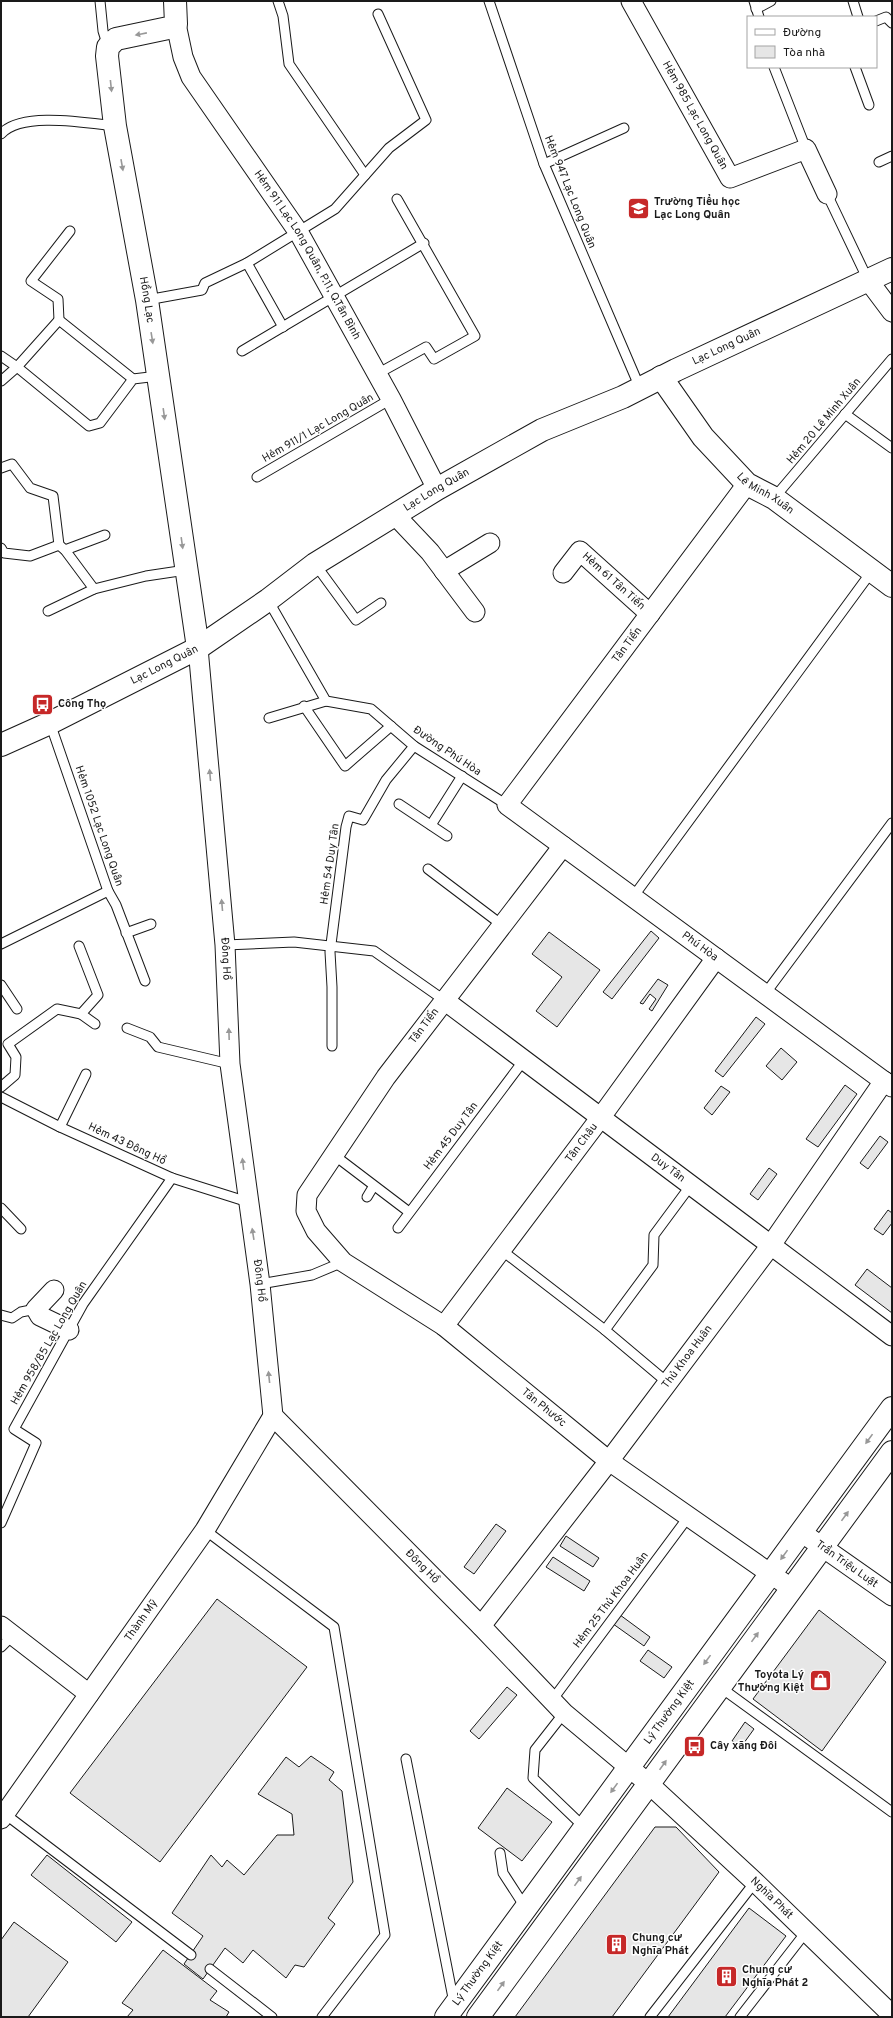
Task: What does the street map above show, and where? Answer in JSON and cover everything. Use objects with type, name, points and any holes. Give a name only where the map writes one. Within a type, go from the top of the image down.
[{"type":"main road","points":[[108,47],[116,39],[169,28],[176,24],[175,1]]},
{"type":"main road","name":"Hồng Lạc","points":[[108,47],[115,126],[147,300],[198,648]]},
{"type":"main road","name":"Lạc Long Quân","points":[[1,745],[50,723],[198,648],[268,600],[315,564],[437,489],[542,430],[640,388],[892,269]]},
{"type":"main road","name":"Lê Minh Xuân","points":[[661,377],[703,437],[747,484],[774,498],[892,586]]},
{"type":"main road","name":"Lý Thường Kiệt","points":[[450,2011],[892,1408]]},
{"type":"main road","points":[[478,2017],[892,1452]]},
{"type":"street","name":"Hẻm 985 Lạc Long Quân","points":[[631,1],[730,178],[806,149]]},
{"type":"street","name":"Hẻm 911 Lạc Long Quân, P.11, Q.Tân Bình","points":[[176,24],[182,57],[191,77],[299,233],[391,399],[437,489]]},
{"type":"street","points":[[806,149],[827,194]]},
{"type":"street","points":[[868,280],[892,312]]},
{"type":"street","name":"Tân Tiến","points":[[507,805],[747,484]]},
{"type":"street","points":[[395,516],[430,552],[475,612]]},
{"type":"street","points":[[444,571],[490,543]]},
{"type":"street","name":"Hẻm 61 Tân Tiến","points":[[564,573],[580,551],[650,614]]},
{"type":"street","name":"Đông Hồ","points":[[198,648],[225,944],[230,1064],[260,1284],[273,1416],[558,1706],[629,1768]]},
{"type":"street","name":"Phú Hòa","points":[[507,805],[888,1084]]},
{"type":"street","name":"Tân Tiến","points":[[309,1216],[306,1211],[307,1195],[386,1077],[563,846]]},
{"type":"street","name":"Tân Châu","points":[[444,1326],[500,1249],[601,1117],[716,958]]},
{"type":"street","name":"Duy Tân","points":[[444,1000],[892,1336]]},
{"type":"street","name":"Thủ Khoa Huân","points":[[481,1626],[668,1383],[888,1084]]},
{"type":"street","name":"Tân Phước","points":[[309,1216],[316,1231],[343,1262],[444,1326],[609,1461],[772,1573],[791,1588]]},
{"type":"street","points":[[54,1290],[36,1309],[40,1316],[69,1330]]},
{"type":"street","name":"Thành Mỹ","points":[[3,1816],[205,1530],[273,1416]]},
{"type":"street","name":"Trần Triệu Luật","points":[[801,1532],[892,1596]]},
{"type":"street","points":[[5,1636],[89,1694]]},
{"type":"street","name":"Nghĩa Phát","points":[[629,1768],[649,1784],[755,1882],[892,2015]]},
{"type":"lane","points":[[100,1],[103,31],[108,47]]},
{"type":"lane","points":[[278,1],[283,16],[289,64],[365,175]]},
{"type":"lane","name":"Hẻm 947 Lạc Long Quân","points":[[490,1],[544,164],[640,388]]},
{"type":"lane","points":[[756,9],[771,1]]},
{"type":"lane","points":[[853,1],[858,16]]},
{"type":"lane","points":[[147,300],[202,290],[205,283],[299,233],[335,209],[389,148],[426,120],[378,14]]},
{"type":"lane","points":[[877,22],[890,18]]},
{"type":"lane","points":[[774,68],[806,149]]},
{"type":"lane","points":[[855,68],[869,105]]},
{"type":"lane","points":[[2,130],[28,122],[49,119],[115,126]]},
{"type":"lane","points":[[544,164],[624,128]]},
{"type":"lane","points":[[879,162],[892,156]]},
{"type":"lane","points":[[827,194],[868,280]]},
{"type":"lane","points":[[377,374],[426,347],[434,359],[475,336],[424,243],[397,199]]},
{"type":"lane","points":[[1,381],[17,367],[59,320],[58,299],[31,281],[70,231]]},
{"type":"lane","points":[[242,351],[424,243]]},
{"type":"lane","points":[[247,262],[283,327]]},
{"type":"lane","points":[[59,320],[132,379],[158,376]]},
{"type":"lane","points":[[1,356],[17,367],[89,426],[100,423],[132,379]]},
{"type":"lane","name":"Hẻm 20 Lê Minh Xuân","points":[[774,498],[892,359]]},
{"type":"lane","name":"Hẻm 911/1 Lạc Long Quân","points":[[257,477],[391,399]]},
{"type":"lane","points":[[845,414],[892,448]]},
{"type":"lane","points":[[1,468],[12,464],[30,488],[53,496],[62,548],[94,589]]},
{"type":"lane","points":[[1,548],[4,553],[30,556],[105,535]]},
{"type":"lane","points":[[315,564],[356,620],[381,603]]},
{"type":"lane","points":[[48,611],[94,589],[146,576],[186,570]]},
{"type":"lane","points":[[633,897],[872,571]]},
{"type":"lane","points":[[268,600],[326,701],[304,706],[269,718]]},
{"type":"lane","name":"Đường Phú Hòa","points":[[326,701],[371,709],[414,746],[507,805]]},
{"type":"lane","points":[[304,706],[345,766],[391,726]]},
{"type":"lane","name":"Hẻm 1052 Lạc Long Quân","points":[[50,723],[108,891],[145,981]]},
{"type":"lane","name":"Hẻm 54 Duy Tân","points":[[332,1046],[331,947],[346,827],[349,816],[363,820],[386,780],[414,746]]},
{"type":"lane","points":[[431,826],[462,776]]},
{"type":"lane","points":[[399,804],[447,836]]},
{"type":"lane","points":[[765,994],[892,823]]},
{"type":"lane","points":[[428,869],[502,925]]},
{"type":"lane","points":[[1,944],[108,891]]},
{"type":"lane","points":[[126,933],[151,924]]},
{"type":"lane","points":[[225,944],[294,942],[374,951],[444,1000]]},
{"type":"lane","points":[[79,946],[98,995],[81,1014]]},
{"type":"lane","points":[[1,985],[17,1009]]},
{"type":"lane","points":[[1,1087],[15,1075],[16,1057],[8,1044],[57,1009],[81,1014],[95,1024]]},
{"type":"lane","points":[[127,1028],[150,1037],[158,1047],[230,1064]]},
{"type":"lane","name":"Hẻm 45 Duy Tân","points":[[398,1228],[524,1060]]},
{"type":"lane","points":[[60,1127],[86,1074]]},
{"type":"lane","name":"Hẻm 43 Đông Hồ","points":[[1,1098],[60,1127],[172,1178],[248,1202]]},
{"type":"lane","points":[[334,1155],[409,1212]]},
{"type":"lane","name":"Hẻm 958/85 Lạc Long Quân","points":[[1,1523],[36,1443],[14,1429],[83,1304],[172,1178]]},
{"type":"lane","points":[[605,1330],[653,1265],[654,1235],[691,1185]]},
{"type":"lane","points":[[366,1197],[374,1186]]},
{"type":"lane","points":[[1,1208],[21,1229]]},
{"type":"lane","points":[[500,1249],[605,1330],[668,1383]]},
{"type":"lane","points":[[260,1284],[312,1275],[343,1262]]},
{"type":"lane","points":[[1,1315],[12,1318],[21,1312],[36,1309]]},
{"type":"lane","name":"Hẻm 25 Thủ Khoa Huân","points":[[585,1828],[533,1778],[535,1750],[558,1706],[689,1516]]},
{"type":"lane","points":[[205,1530],[334,1627],[384,1935],[322,2017]]},
{"type":"lane","points":[[720,1686],[892,1812]]},
{"type":"lane","points":[[406,1759],[450,2011]]},
{"type":"lane","points":[[3,1816],[191,1954]]},
{"type":"lane","points":[[500,1853],[503,1873],[526,1908]]},
{"type":"lane","points":[[650,2017],[755,1882]]},
{"type":"lane","points":[[740,2017],[806,1932]]},
{"type":"lane","points":[[210,1969],[272,2017]]},
{"type":"building","points":[[651,931],[659,938],[612,999],[603,992]]},
{"type":"building","points":[[549,932],[600,970],[557,1027],[536,1011],[562,977],[532,954]]},
{"type":"building","points":[[658,979],[668,985],[652,1011],[649,1009],[656,999],[650,994],[643,1004],[640,1003]]},
{"type":"building","points":[[756,1017],[765,1024],[723,1077],[715,1071]]},
{"type":"building","points":[[781,1048],[797,1062],[782,1080],[766,1066]]},
{"type":"building","points":[[845,1085],[857,1094],[818,1147],[806,1139]]},
{"type":"building","points":[[721,1086],[730,1092],[712,1115],[704,1108]]},
{"type":"building","points":[[880,1136],[888,1142],[868,1169],[860,1163]]},
{"type":"building","points":[[769,1168],[777,1174],[758,1200],[750,1194]]},
{"type":"building","points":[[888,1210],[892,1213],[892,1223],[883,1235],[874,1229]]},
{"type":"building","points":[[867,1269],[892,1288],[892,1313],[855,1285]]},
{"type":"building","points":[[496,1524],[506,1531],[474,1574],[464,1567]]},
{"type":"building","points":[[566,1536],[599,1558],[593,1567],[560,1546]]},
{"type":"building","points":[[553,1557],[590,1581],[584,1591],[546,1567]]},
{"type":"building","points":[[217,1599],[307,1667],[160,1862],[70,1793]]},
{"type":"building","name":"Toyota Lý Thường Kiệt","points":[[819,1610],[886,1662],[822,1751],[753,1699]]},
{"type":"building","points":[[616,1612],[650,1637],[644,1646],[609,1621]]},
{"type":"building","points":[[648,1650],[672,1667],[664,1678],[640,1661]]},
{"type":"building","points":[[507,1687],[517,1695],[479,1739],[470,1731]]},
{"type":"building","points":[[745,1722],[754,1729],[741,1747],[732,1741]]},
{"type":"building","points":[[311,1756],[334,1772],[329,1780],[342,1791],[353,1882],[328,1918],[335,1924],[304,1967],[295,1965],[286,1978],[253,1950],[243,1963],[225,1948],[203,1979],[184,1964],[203,1936],[172,1913],[211,1855],[222,1867],[227,1860],[244,1875],[277,1835],[294,1835],[292,1814],[258,1794],[286,1757],[299,1767]]},
{"type":"building","points":[[507,1788],[552,1822],[522,1861],[478,1828]]},
{"type":"building","name":"Chung cư Nghĩa Phát","points":[[655,1827],[676,1827],[719,1872],[612,2017],[515,2017]]},
{"type":"building","points":[[47,1855],[132,1922],[116,1942],[31,1875]]},
{"type":"building","name":"Chung cư Nghĩa Phát 2","points":[[749,1908],[786,1936],[725,2017],[668,2017]]},
{"type":"building","points":[[14,1922],[68,1962],[28,2017],[1,2017],[1,1940]]},
{"type":"building","points":[[163,1950],[217,1991],[210,2000],[229,2012],[226,2017],[127,2017],[133,2010],[122,2003]]},
{"type":"place","name":"Trường Tiểu học Lạc Long Quân","points":[[638,208]]},
{"type":"place","name":"Công Thọ","points":[[42,704]]},
{"type":"place","name":"Toyota Lý Thường Kiệt","points":[[820,1681]]},
{"type":"place","name":"Cây xăng Đôi","points":[[694,1746]]},
{"type":"place","name":"Chung cư Nghĩa Phát","points":[[617,1944]]},
{"type":"place","name":"Chung cư Nghĩa Phát 2","points":[[727,1976]]}]
